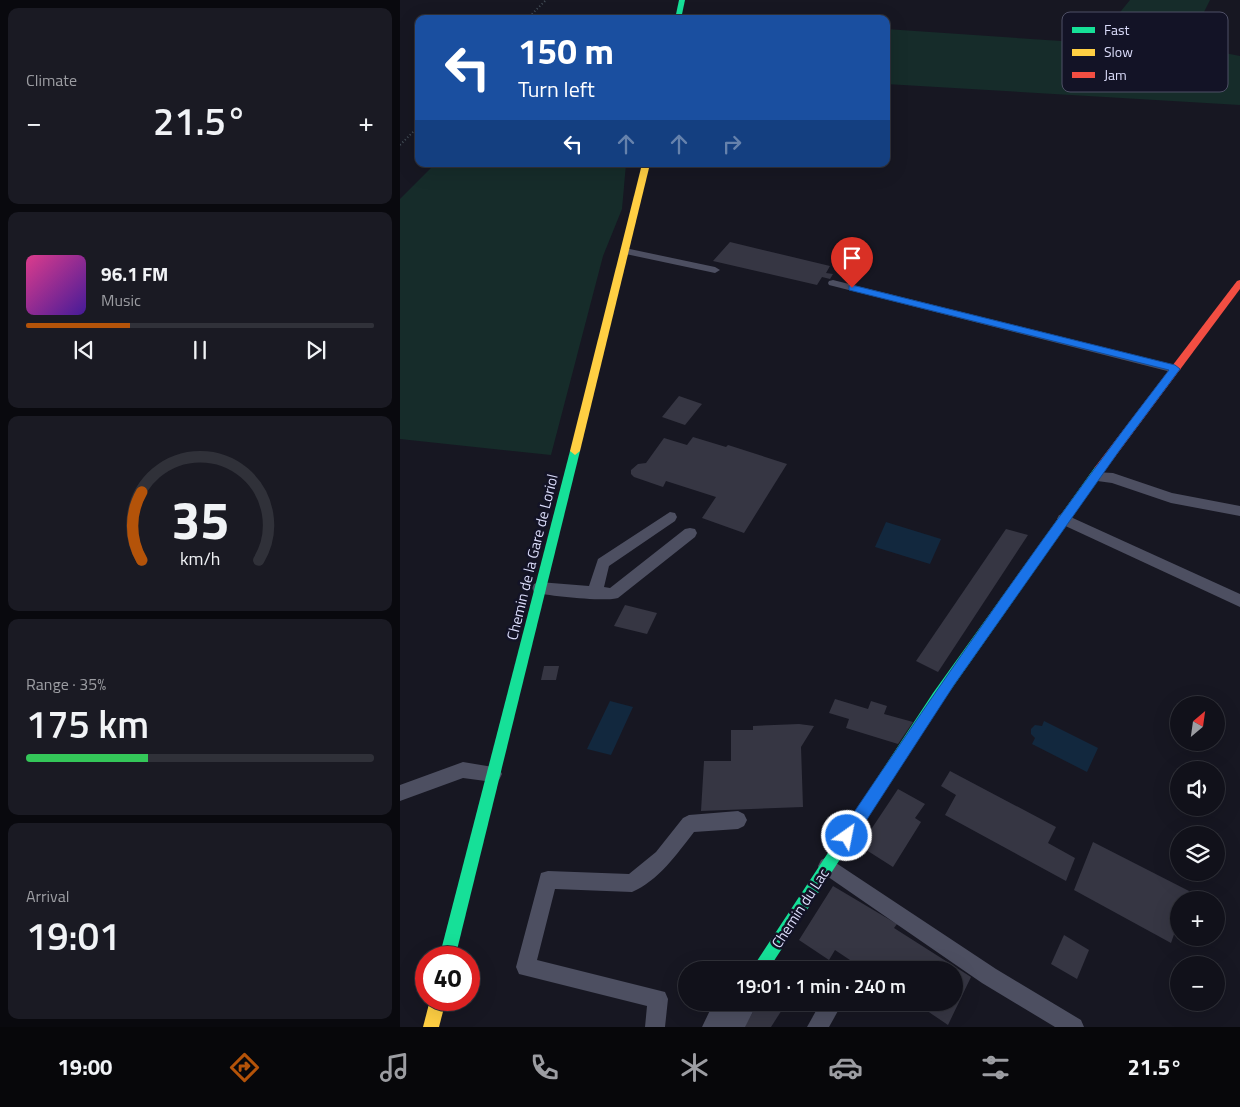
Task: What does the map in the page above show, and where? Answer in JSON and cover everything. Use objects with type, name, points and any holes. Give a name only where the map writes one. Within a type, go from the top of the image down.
[{"type":"street","points":[[679,15],[682,0]]},
{"type":"street","name":"Chemin de la Gare de Loriol","points":[[450,946],[645,167]]},
{"type":"street","name":"Chemin du Lac","points":[[765,961],[938,697],[1094,476],[1240,283]]},
{"type":"street","points":[[431,1027],[435,1011]]},
{"type":"street","points":[[722,1027],[732,1011]]},
{"type":"lane","points":[[625,251],[715,270]]},
{"type":"lane","points":[[833,284],[1175,369]]},
{"type":"lane","points":[[1094,476],[1113,478],[1171,498],[1240,511]]},
{"type":"lane","points":[[595,593],[602,563],[670,517]]},
{"type":"lane","points":[[1064,519],[1240,601]]},
{"type":"lane","points":[[539,588],[613,594],[690,533]]},
{"type":"lane","points":[[400,792],[463,770],[493,774]]},
{"type":"lane","points":[[655,1027],[658,999],[526,967],[548,880],[632,883],[662,858],[689,824],[738,820]]},
{"type":"lane","points":[[827,866],[989,976],[1074,1027]]},
{"type":"lane","points":[[817,1027],[827,1011]]},
{"type":"path","points":[[531,15],[546,0]]},
{"type":"path","points":[[400,145],[415,130]]},
{"type":"green space","points":[[1130,0],[1210,0],[1204,12],[1120,12]]},
{"type":"green space","points":[[890,29],[1062,41],[1062,92],[1228,92],[1228,54],[1240,56],[1240,105],[890,84]]},
{"type":"green space","points":[[432,167],[626,167],[622,209],[603,256],[551,455],[400,439],[400,199]]},
{"type":"water","points":[[886,522],[941,539],[930,564],[875,547]]},
{"type":"water","points":[[610,701],[633,707],[611,755],[587,749]]},
{"type":"water","points":[[1044,721],[1098,748],[1087,772],[1032,744],[1035,738],[1031,734],[1031,729],[1035,725],[1042,726]]},
{"type":"building","points":[[730,242],[830,266],[826,273],[833,274],[830,279],[822,277],[817,285],[713,261]]},
{"type":"building","points":[[679,396],[702,404],[685,425],[662,417]]},
{"type":"building","points":[[693,437],[726,447],[728,445],[787,464],[744,533],[702,518],[716,497],[666,481],[663,487],[634,477],[631,474],[631,470],[638,464],[646,463],[664,438],[687,445]]},
{"type":"building","points":[[1006,529],[1028,535],[938,672],[916,661]]},
{"type":"building","points":[[625,605],[657,613],[647,634],[614,626]]},
{"type":"building","points":[[544,666],[559,666],[556,680],[541,680]]},
{"type":"building","points":[[835,699],[868,709],[871,701],[887,706],[884,714],[913,722],[898,744],[846,728],[849,719],[829,713]]},
{"type":"building","points":[[799,724],[814,726],[801,747],[803,807],[701,811],[704,761],[731,761],[731,730],[753,730],[753,726]]},
{"type":"building","points":[[950,771],[1056,827],[1048,843],[1075,858],[1066,881],[945,815],[956,795],[941,786]]},
{"type":"building","points":[[898,789],[925,804],[915,818],[921,822],[893,867],[860,846]]},
{"type":"building","points":[[1093,842],[1189,891],[1170,891],[1170,942],[1074,890]]},
{"type":"building","points":[[833,886],[897,924],[894,928],[946,961],[852,961],[835,950],[829,960],[799,940]]},
{"type":"building","points":[[1064,935],[1089,950],[1077,979],[1051,964]]},
{"type":"building","points":[[963,972],[971,977],[963,994]]},
{"type":"building","points":[[754,1011],[781,1011],[771,1027],[744,1027]]},
{"type":"building","points":[[927,1011],[955,1011],[948,1025]]},
{"type":"traffic: fast","points":[[679,15],[682,0]]},
{"type":"traffic: fast","points":[[450,946],[575,451]]},
{"type":"traffic: fast","points":[[765,961],[938,697],[1099,470]]},
{"type":"traffic: slow","points":[[575,451],[645,167]]},
{"type":"traffic: slow","points":[[431,1027],[435,1011]]},
{"type":"traffic: jam","points":[[1099,470],[1240,283]]},
{"type":"route","points":[[847,836],[938,697],[1115,448],[1175,369],[852,288]]}]
